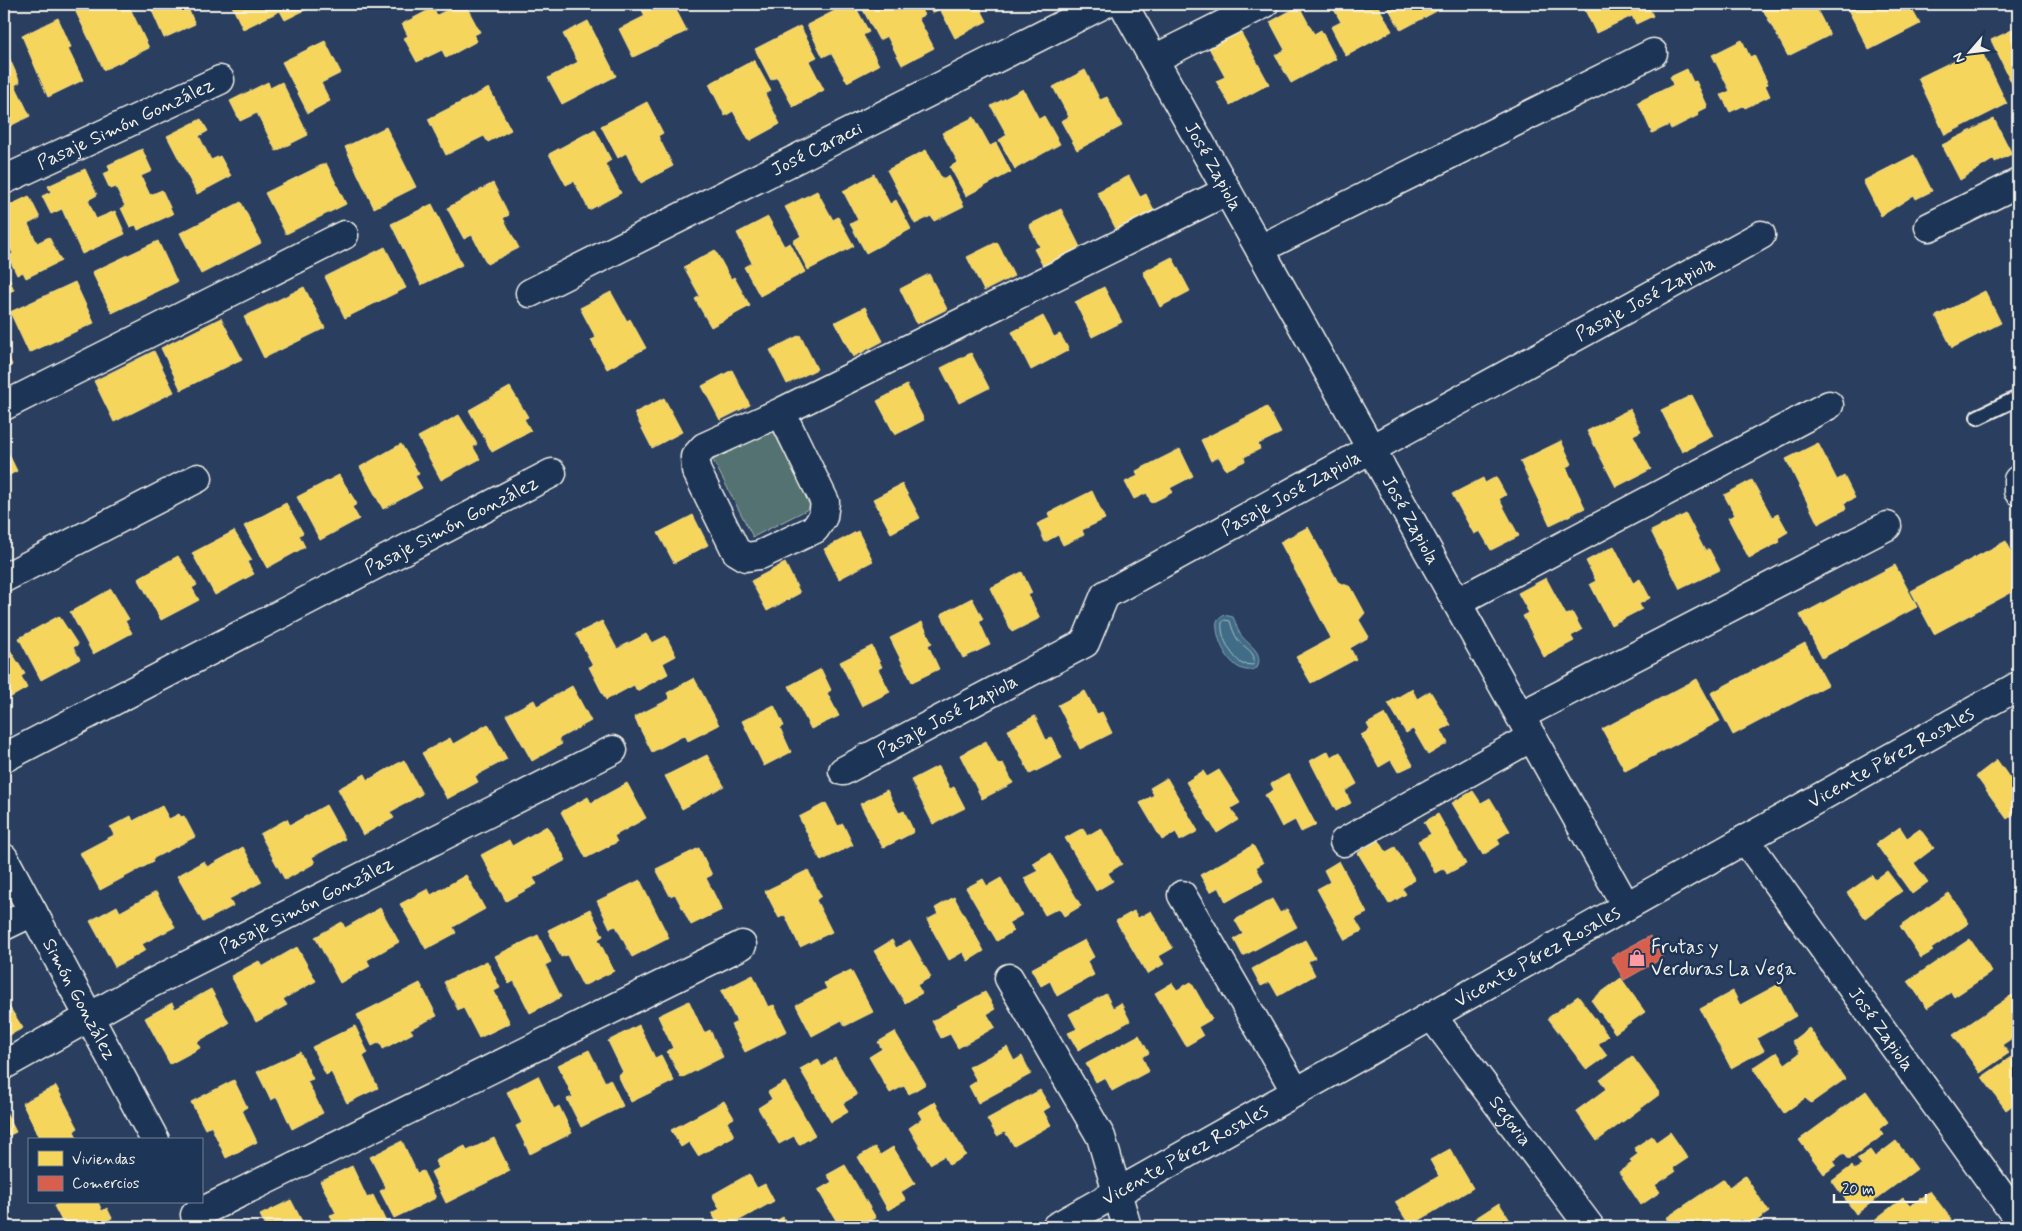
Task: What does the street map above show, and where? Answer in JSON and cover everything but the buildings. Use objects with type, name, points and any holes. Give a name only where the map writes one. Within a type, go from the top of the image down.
[{"type":"street","name":"José Caracci","points":[[530,292],[1104,4]]},
{"type":"street","name":"José Zapiola","points":[[1123,4],[1626,906]]},
{"type":"street","points":[[1154,59],[1264,4]]},
{"type":"street","points":[[1260,249],[1653,53]]},
{"type":"street","name":"Pasaje Simón González","points":[[4,180],[220,80]]},
{"type":"street","points":[[1929,227],[2018,183]]},
{"type":"street","points":[[781,412],[825,502],[824,517],[815,529],[760,556],[746,557],[736,552],[696,470],[696,458],[704,446],[781,412],[1227,191]]},
{"type":"street","points":[[4,406],[344,235]]},
{"type":"street","name":"Pasaje José Zapiola","points":[[843,772],[1085,643],[1105,595],[1760,235]]},
{"type":"street","points":[[1457,602],[1829,405]]},
{"type":"street","name":"Pasaje Simón González","points":[[4,758],[552,473]]},
{"type":"street","points":[[4,578],[198,478]]},
{"type":"street","points":[[2018,480],[2018,491]]},
{"type":"street","points":[[1344,842],[1526,726],[1887,526]]},
{"type":"street","name":"Vicente Pérez Rosales","points":[[1056,1227],[2018,686]]},
{"type":"street","name":"Pasaje Simón González","points":[[4,1065],[88,1017],[613,750]]},
{"type":"street","name":"José Zapiola","points":[[1745,839],[2018,1219]]},
{"type":"street","name":"Simón González","points":[[4,858],[153,1138]]},
{"type":"street","points":[[1182,895],[1296,1092]]},
{"type":"street","points":[[4,926],[33,912]]},
{"type":"street","points":[[195,1215],[742,945]]},
{"type":"street","points":[[1009,978],[1101,1137],[1127,1227]]},
{"type":"street","name":"Segovia","points":[[1432,1016],[1590,1227]]},
{"type":"lane","points":[[1978,417],[2018,398]]},
{"type":"green space","points":[[772,429],[812,507],[753,537],[713,460]]},
{"type":"water","points":[[1224,615],[1233,617],[1242,637],[1257,652],[1259,662],[1257,668],[1249,670],[1241,668],[1227,656],[1222,647],[1217,629],[1217,621]]},
{"type":"place","name":"Frutas y Verduras La Vega","points":[[1637,958]]}]
